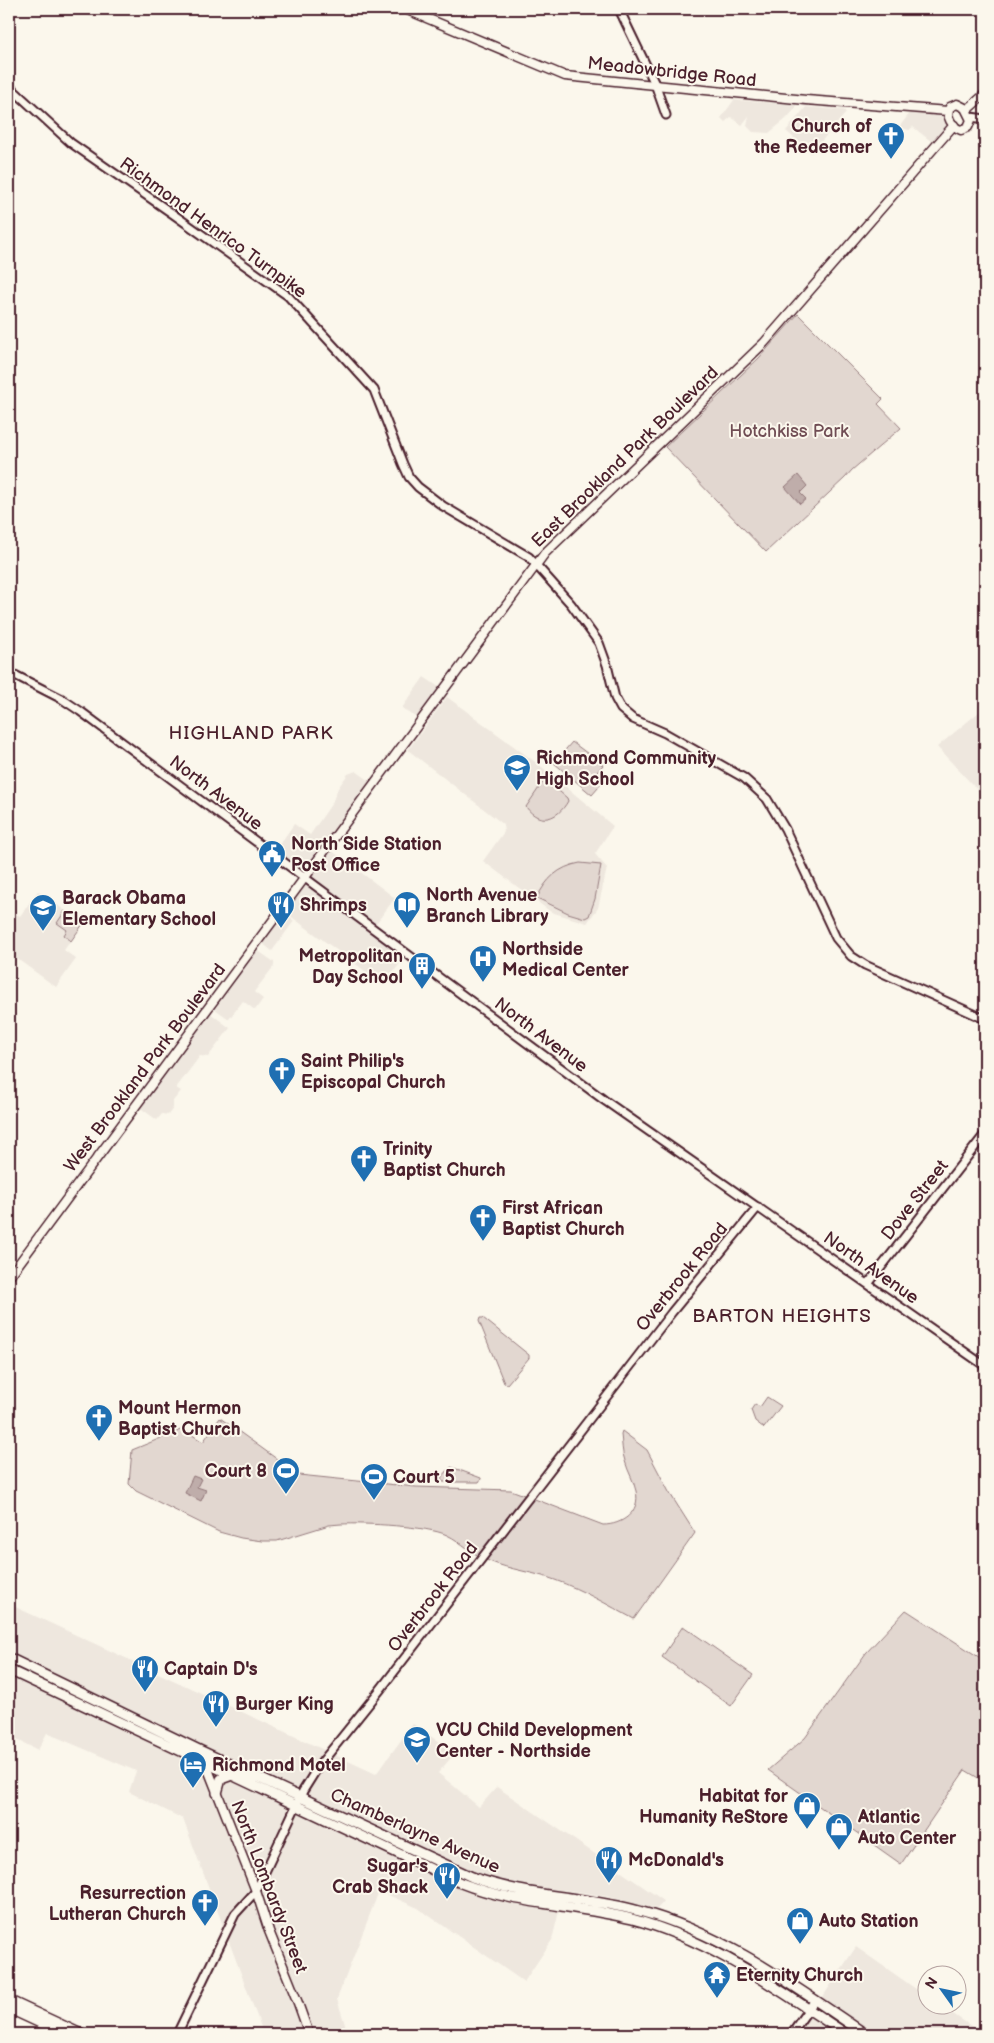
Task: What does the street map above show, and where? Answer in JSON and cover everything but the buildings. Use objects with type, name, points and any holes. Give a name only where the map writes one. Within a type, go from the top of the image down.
[{"type":"main road","name":"Meadowbridge Road","points":[[405,9],[565,76],[806,100],[948,111]]},
{"type":"main road","points":[[969,114],[957,104],[953,105],[948,111],[949,118],[954,125],[959,130],[964,129],[970,124],[969,114],[985,94]]},
{"type":"main road","name":"East Brookland Park Boulevard","points":[[304,877],[536,565],[557,540],[764,343],[954,125]]},
{"type":"main road","name":"West Brookland Park Boulevard","points":[[9,1277],[304,877]]},
{"type":"main road","name":"Chamberlayne Avenue","points":[[9,1658],[200,1750],[481,1880],[517,1890],[616,1905],[685,1926],[740,1952],[865,2034]]},
{"type":"main road","name":"Chamberlayne Avenue","points":[[9,1670],[475,1889],[511,1899],[615,1915],[652,1925],[687,1938],[738,1963],[846,2034]]},
{"type":"main road","name":"North Lombardy Street","points":[[200,1750],[256,1891],[269,1931],[309,2034]]},
{"type":"main road","points":[[217,1793],[221,1779],[232,1775]]},
{"type":"main road","points":[[9,2000],[82,2034]]},
{"type":"main road","points":[[9,2009],[63,2034]]},
{"type":"street","points":[[619,9],[655,84],[666,115]]},
{"type":"street","name":"Richmond Henrico Turnpike","points":[[9,86],[68,142],[288,296],[372,387],[403,464],[418,488],[443,506],[526,555],[564,595],[594,635],[605,658],[615,698],[624,712],[737,774],[751,783],[767,799],[785,829],[833,933],[848,954],[865,966],[985,1019]]},
{"type":"street","points":[[969,114],[985,118]]},
{"type":"street","name":"North Avenue","points":[[9,672],[62,699],[80,711],[604,1100],[985,1366]]},
{"type":"street","name":"Dove Street","points":[[868,1284],[985,1134]]},
{"type":"street","name":"Overbrook Road","points":[[177,2034],[235,1914],[256,1891],[296,1806],[312,1776],[328,1753],[384,1685],[672,1312],[758,1207]]},
{"type":"street","points":[[791,2034],[815,2000]]},
{"type":"shaded area","points":[[734,100],[796,104],[796,108],[769,133],[753,132],[747,126],[749,116],[742,125],[731,117],[725,122],[721,118]]},
{"type":"shaded area","points":[[806,107],[844,110],[846,113],[811,153],[786,131]]},
{"type":"shaded area","points":[[910,113],[945,116],[950,122],[932,142],[913,127],[909,130],[899,127]]},
{"type":"shaded area","points":[[798,475],[807,486],[800,493],[806,499],[800,504],[785,487]]},
{"type":"shaded area","points":[[424,677],[439,687],[417,718],[402,708]]},
{"type":"shaded area","name":"Richmond Community High School","points":[[447,697],[542,767],[613,826],[595,854],[607,868],[598,908],[587,923],[551,912],[483,861],[504,832],[503,824],[408,750]]},
{"type":"shaded area","points":[[985,707],[985,798],[937,747]]},
{"type":"shaded area","points":[[356,771],[370,781],[302,872],[275,851],[294,824],[310,835],[332,803],[338,788],[348,774]]},
{"type":"shaded area","points":[[331,850],[395,898],[374,926],[311,878]]},
{"type":"shaded area","points":[[305,885],[404,958],[384,985],[285,912]]},
{"type":"shaded area","name":"Barack Obama Elementary School","points":[[38,891],[83,924],[64,950],[76,959],[56,987],[9,953],[9,921],[14,913],[20,916]]},
{"type":"shaded area","points":[[283,913],[294,921],[272,951],[261,942]]},
{"type":"shaded area","points":[[257,950],[274,962],[274,966],[254,992],[263,999],[255,1010],[243,1001],[229,1019],[215,1009]]},
{"type":"shaded area","points":[[210,1013],[230,1028],[208,1057],[200,1056],[176,1088],[181,1091],[173,1101],[173,1108],[168,1115],[162,1114],[157,1120],[139,1107]]},
{"type":"shaded area","points":[[193,1476],[201,1479],[197,1487],[206,1490],[201,1501],[185,1493]]},
{"type":"shaded area","points":[[9,1604],[376,1774],[413,1724],[455,1753],[438,1773],[479,1807],[497,1787],[664,1901],[657,1909],[604,1896],[564,1890],[552,1940],[524,1982],[418,1908],[379,1891],[337,1999],[348,2034],[257,2034],[261,2027],[183,1819],[129,1792],[136,1771],[47,1733],[38,1750],[9,1736]]},
{"type":"shaded area","points":[[856,1947],[916,1989],[916,2016],[956,2016],[983,2034],[798,2034]]},
{"type":"green space","name":"Hotchkiss Park","points":[[798,314],[883,399],[878,404],[901,428],[852,470],[766,552],[665,447],[759,358]]},
{"type":"green space","points":[[572,742],[603,765],[597,772],[605,780],[592,795],[554,763]]},
{"type":"green space","points":[[545,779],[568,801],[559,812],[548,818],[537,817],[526,807]]},
{"type":"green space","points":[[580,863],[601,865],[595,899],[589,916],[585,918],[568,913],[537,898],[544,885],[554,875],[565,867]]},
{"type":"green space","points":[[65,911],[83,924],[71,941],[64,935],[67,930],[57,923]]},
{"type":"green space","points":[[480,1318],[483,1318],[529,1355],[529,1358],[507,1384],[504,1383],[479,1321]]},
{"type":"green space","points":[[767,1397],[781,1406],[764,1428],[755,1421],[751,1410],[755,1404],[760,1407]]},
{"type":"green space","points":[[220,1418],[299,1475],[416,1487],[511,1490],[603,1525],[623,1520],[629,1516],[636,1505],[636,1491],[623,1455],[622,1431],[647,1450],[669,1492],[695,1533],[634,1619],[565,1584],[547,1577],[505,1567],[483,1558],[447,1535],[438,1532],[396,1526],[341,1524],[329,1525],[277,1541],[241,1538],[219,1532],[136,1491],[129,1484],[132,1450],[183,1429],[203,1442]]},
{"type":"green space","points":[[451,1467],[481,1479],[479,1482],[443,1482],[441,1478]]},
{"type":"green space","points":[[906,1610],[985,1661],[985,1782],[965,1770],[901,1864],[768,1770],[805,1738],[866,1653]]},
{"type":"green space","points":[[683,1626],[753,1675],[731,1706],[662,1657]]},
{"type":"place","name":"Church of the Redeemer","points":[[891,160]]},
{"type":"place","name":"Richmond Community High School","points":[[517,792]]},
{"type":"place","name":"North Side Station Post Office","points":[[272,878]]},
{"type":"place","name":"Shrimps","points":[[281,929]]},
{"type":"place","name":"North Avenue Branch Library","points":[[407,929]]},
{"type":"place","name":"Barack Obama Elementary School","points":[[43,932]]},
{"type":"place","name":"Northside Medical Center","points":[[483,983]]},
{"type":"place","name":"Metropolitan Day School","points":[[422,990]]},
{"type":"place","name":"Saint Philip's Episcopal Church","points":[[282,1095]]},
{"type":"place","name":"Trinity Baptist Church","points":[[364,1183]]},
{"type":"place","name":"First African Baptist Church","points":[[483,1242]]},
{"type":"place","name":"Mount Hermon Baptist Church","points":[[99,1442]]},
{"type":"place","name":"Court 8","points":[[286,1495]]},
{"type":"place","name":"Court 5","points":[[374,1501]]},
{"type":"place","name":"Captain D's","points":[[145,1693]]},
{"type":"place","name":"Burger King","points":[[216,1728]]},
{"type":"place","name":"VCU Child Development Center - Northside","points":[[417,1764]]},
{"type":"place","name":"Richmond Motel","points":[[193,1789]]},
{"type":"place","name":"Habitat for Humanity ReStore","points":[[807,1830]]},
{"type":"place","name":"Atlantic Auto Center","points":[[839,1851]]},
{"type":"place","name":"McDonald's","points":[[609,1884]]},
{"type":"place","name":"Sugar's Crab Shack","points":[[447,1900]]},
{"type":"place","name":"Resurrection Lutheran Church","points":[[205,1927]]},
{"type":"place","name":"Auto Station","points":[[800,1945]]},
{"type":"place","name":"Eternity Church","points":[[717,1999]]},
{"type":"district","name":"HIGHLAND PARK","points":[[251,733]]},
{"type":"district","name":"BARTON HEIGHTS","points":[[782,1316]]}]
